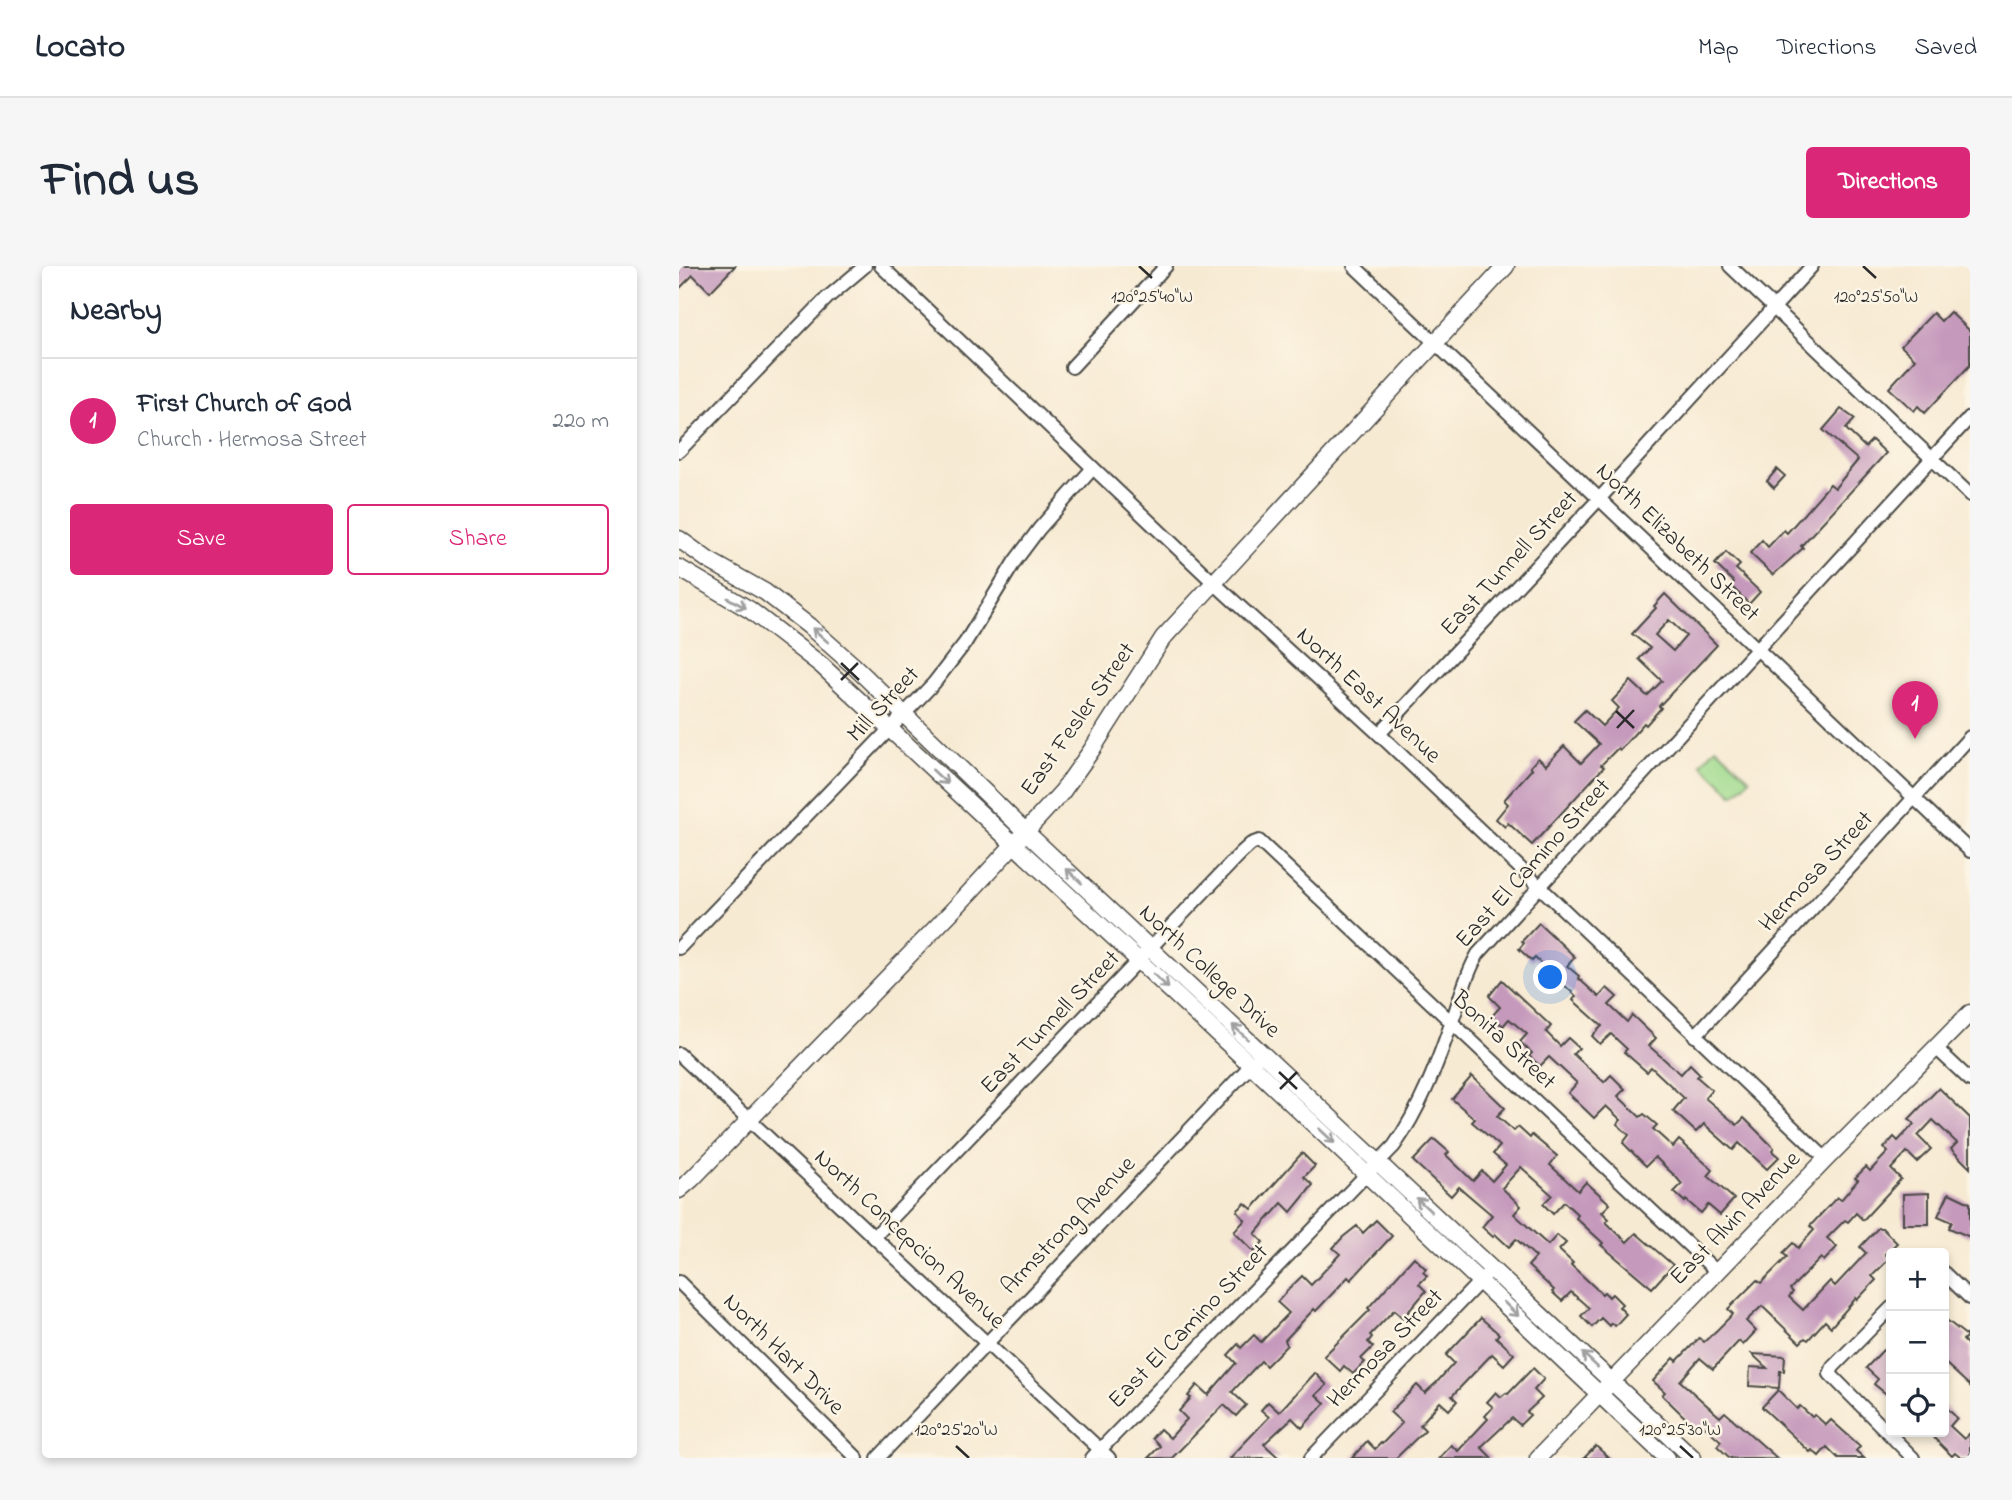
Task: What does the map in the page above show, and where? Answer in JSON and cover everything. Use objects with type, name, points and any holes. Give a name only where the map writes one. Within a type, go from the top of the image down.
[{"type":"street","points":[[679,451],[827,298],[865,266]]},
{"type":"street","name":"North East Avenue","points":[[881,266],[1826,1158]]},
{"type":"street","points":[[1072,367],[1166,266]]},
{"type":"street","name":"North Elizabeth Street","points":[[1354,266],[1970,851]]},
{"type":"street","name":"East Fesler Street","points":[[679,1190],[1013,846],[1062,792],[1163,638],[1506,266]]},
{"type":"street","points":[[1730,266],[1970,495]]},
{"type":"street","name":"East Tunnell Street","points":[[1379,734],[1812,266]]},
{"type":"street","name":"East El Camino Street","points":[[1100,1455],[1399,1139],[1426,1090],[1466,974],[1478,954],[1970,417]]},
{"type":"street","name":"Mill Street","points":[[679,948],[934,683],[965,643],[1014,561],[1093,468]]},
{"type":"street","name":"North College Drive","points":[[679,539],[708,560],[765,592],[809,626],[1151,948],[1257,1059],[1373,1169],[1481,1281],[1667,1458]]},
{"type":"street","name":"North College Drive","points":[[679,568],[775,627],[821,665],[1139,961],[1257,1059]]},
{"type":"street","name":"Hermosa Street","points":[[1695,1036],[1970,737]]},
{"type":"street","name":"East Tunnell Street","points":[[874,1237],[1240,854],[1259,841]]},
{"type":"street","name":"Bonita Street","points":[[1259,841],[1717,1272]]},
{"type":"street","name":"East Alvin Avenue","points":[[1538,1458],[1826,1158],[1970,1013]]},
{"type":"street","points":[[1936,1048],[1970,1080]]},
{"type":"street","name":"North Concepcion Avenue","points":[[679,1054],[987,1343],[1100,1455]]},
{"type":"street","name":"Armstrong Avenue","points":[[878,1458],[1257,1059]]},
{"type":"street","name":"North College Drive","points":[[1373,1169],[1492,1268],[1693,1458]]},
{"type":"street","name":"Hermosa Street","points":[[1311,1458],[1492,1268]]},
{"type":"street","points":[[1949,1278],[1970,1298]]},
{"type":"street","name":"North Hart Drive","points":[[679,1282],[857,1458]]},
{"type":"street","points":[[1888,1311],[1833,1367],[1831,1374],[1913,1458]]},
{"type":"green space","points":[[1716,747],[1750,779],[1734,795],[1701,764]]},
{"type":"building","points":[[679,266],[735,266],[710,292],[693,275],[679,289]]},
{"type":"building","points":[[1950,312],[1970,331],[1970,365],[1925,413],[1918,406],[1914,411],[1889,388],[1915,359],[1901,346],[1933,313],[1941,321]]},
{"type":"building","points":[[1841,409],[1855,419],[1846,429],[1865,447],[1872,440],[1886,453],[1801,546],[1803,548],[1773,575],[1750,553],[1762,540],[1768,547],[1784,530],[1787,533],[1830,484],[1835,488],[1858,460],[1823,430]]},
{"type":"building","points":[[1777,469],[1785,476],[1774,488],[1767,481]]},
{"type":"building","points":[[1726,552],[1740,565],[1736,569],[1760,592],[1749,604],[1731,586],[1734,582],[1715,564]]},
{"type":"building","points":[[1665,594],[1717,645],[1659,706],[1661,708],[1646,725],[1644,723],[1620,750],[1618,748],[1601,765],[1604,767],[1532,845],[1508,823],[1505,827],[1496,819],[1508,804],[1504,800],[1532,769],[1530,767],[1538,758],[1546,765],[1564,746],[1581,763],[1599,744],[1574,721],[1585,710],[1602,726],[1619,708],[1612,701],[1631,681],[1647,696],[1662,681],[1639,659],[1650,648],[1632,634],[1656,608],[1654,606]],"holes":[[[1669,620],[1686,636],[1673,651],[1655,635]]]},
{"type":"building","points":[[1539,923],[1575,957],[1567,966],[1578,978],[1599,997],[1607,988],[1617,997],[1609,1005],[1627,1022],[1632,1015],[1656,1038],[1649,1046],[1681,1074],[1690,1064],[1700,1074],[1697,1077],[1712,1090],[1705,1098],[1737,1125],[1744,1118],[1774,1148],[1772,1151],[1779,1157],[1767,1169],[1739,1143],[1733,1150],[1704,1124],[1696,1132],[1673,1111],[1684,1098],[1651,1067],[1647,1072],[1624,1052],[1627,1049],[1611,1034],[1600,1044],[1592,1036],[1602,1026],[1573,1000],[1576,996],[1535,958],[1532,961],[1519,949],[1524,943],[1522,941]]},
{"type":"building","points":[[1502,980],[1551,1026],[1546,1032],[1560,1046],[1568,1038],[1579,1048],[1573,1054],[1604,1082],[1611,1075],[1625,1089],[1618,1096],[1640,1117],[1644,1114],[1657,1125],[1653,1129],[1673,1147],[1679,1140],[1713,1170],[1708,1176],[1734,1199],[1720,1215],[1708,1205],[1701,1213],[1686,1200],[1685,1202],[1674,1192],[1682,1184],[1655,1157],[1646,1166],[1623,1143],[1629,1135],[1617,1124],[1621,1120],[1606,1106],[1594,1118],[1568,1093],[1577,1083],[1549,1057],[1540,1066],[1529,1056],[1532,1053],[1520,1042],[1527,1034],[1509,1019],[1503,1026],[1492,1016],[1500,1007],[1489,996]]},
{"type":"building","points":[[1472,1076],[1505,1108],[1497,1116],[1514,1131],[1518,1127],[1530,1138],[1532,1135],[1557,1156],[1550,1165],[1578,1191],[1586,1182],[1610,1204],[1602,1212],[1609,1219],[1606,1222],[1611,1227],[1627,1242],[1636,1233],[1673,1265],[1652,1288],[1601,1245],[1603,1243],[1576,1218],[1578,1215],[1564,1202],[1553,1214],[1543,1204],[1552,1195],[1521,1167],[1502,1188],[1521,1206],[1514,1214],[1548,1245],[1557,1235],[1566,1243],[1559,1250],[1573,1263],[1571,1265],[1602,1294],[1604,1292],[1609,1297],[1612,1294],[1622,1304],[1619,1307],[1626,1314],[1615,1326],[1611,1323],[1609,1326],[1601,1318],[1592,1327],[1581,1316],[1589,1308],[1571,1292],[1562,1301],[1528,1266],[1536,1257],[1516,1239],[1509,1247],[1495,1234],[1493,1237],[1482,1227],[1492,1215],[1459,1187],[1451,1196],[1413,1161],[1434,1139],[1449,1152],[1446,1155],[1473,1181],[1482,1171],[1492,1181],[1506,1165],[1493,1154],[1500,1146],[1472,1122],[1475,1119],[1452,1099]]},
{"type":"building","points":[[1939,1088],[1970,1118],[1970,1168],[1951,1149],[1957,1143],[1933,1120],[1918,1136],[1931,1149],[1917,1162],[1907,1152],[1891,1169],[1901,1179],[1863,1220],[1856,1213],[1827,1238],[1837,1247],[1824,1261],[1821,1258],[1790,1289],[1793,1292],[1789,1297],[1803,1310],[1830,1281],[1835,1286],[1866,1253],[1860,1247],[1878,1228],[1882,1228],[1897,1243],[1892,1248],[1886,1248],[1886,1262],[1872,1276],[1876,1280],[1831,1327],[1825,1321],[1808,1340],[1805,1338],[1800,1343],[1762,1306],[1746,1321],[1756,1331],[1743,1345],[1739,1341],[1713,1369],[1700,1358],[1680,1381],[1720,1417],[1725,1412],[1777,1458],[1730,1458],[1717,1446],[1721,1441],[1703,1425],[1698,1430],[1662,1395],[1665,1392],[1653,1381],[1674,1358],[1677,1361],[1699,1338],[1704,1342],[1717,1330],[1733,1314],[1728,1309],[1757,1280],[1761,1283],[1787,1257],[1783,1253],[1793,1243],[1798,1248],[1814,1230],[1810,1226],[1837,1197],[1841,1200],[1858,1180],[1855,1178],[1866,1167],[1870,1171],[1888,1152],[1884,1148],[1894,1137],[1898,1141],[1914,1124],[1909,1119]]},
{"type":"building","points":[[1302,1153],[1315,1166],[1304,1177],[1313,1185],[1291,1212],[1282,1203],[1265,1222],[1255,1234],[1263,1242],[1254,1252],[1234,1232],[1245,1220],[1237,1211],[1245,1203],[1252,1209]]},
{"type":"building","points":[[1929,1193],[1929,1224],[1903,1224],[1903,1194]]},
{"type":"building","points":[[1949,1193],[1970,1203],[1970,1237],[1949,1228],[1952,1222],[1938,1216]]},
{"type":"building","points":[[1376,1220],[1392,1236],[1351,1280],[1348,1277],[1316,1311],[1314,1309],[1285,1340],[1287,1345],[1266,1366],[1261,1361],[1232,1392],[1246,1405],[1236,1416],[1224,1405],[1172,1458],[1148,1458],[1160,1446],[1152,1438],[1160,1429],[1170,1438],[1187,1419],[1179,1411],[1191,1398],[1188,1396],[1197,1385],[1208,1395],[1236,1363],[1228,1355],[1238,1344],[1241,1348],[1254,1335],[1261,1342],[1289,1313],[1277,1302],[1289,1289],[1302,1276],[1311,1285],[1340,1254],[1333,1248],[1343,1237],[1357,1226],[1363,1233]]},
{"type":"building","points":[[1414,1257],[1426,1269],[1423,1272],[1427,1276],[1419,1284],[1426,1291],[1403,1318],[1394,1310],[1370,1335],[1372,1337],[1368,1342],[1373,1347],[1361,1359],[1365,1362],[1353,1374],[1344,1366],[1340,1371],[1324,1356],[1370,1310],[1368,1308]]},
{"type":"building","points":[[1481,1318],[1499,1334],[1496,1337],[1514,1354],[1504,1365],[1492,1354],[1452,1396],[1457,1401],[1449,1410],[1440,1402],[1420,1425],[1425,1430],[1396,1458],[1352,1458],[1367,1441],[1375,1449],[1402,1423],[1390,1412],[1417,1385],[1425,1393],[1437,1382],[1454,1363],[1446,1355]]},
{"type":"building","points":[[1949,1322],[1967,1336],[1963,1340],[1970,1347],[1970,1386],[1949,1367]]},
{"type":"building","points":[[1883,1350],[1886,1353],[1886,1394],[1874,1384],[1878,1379],[1866,1368]]},
{"type":"building","points":[[1752,1354],[1785,1356],[1784,1371],[1780,1371],[1779,1388],[1749,1386],[1750,1367],[1767,1368]]},
{"type":"building","points":[[1533,1368],[1544,1379],[1534,1390],[1542,1398],[1527,1412],[1530,1415],[1520,1425],[1512,1418],[1481,1447],[1492,1458],[1439,1458],[1451,1445],[1458,1451],[1488,1419],[1485,1416],[1493,1407],[1487,1402],[1496,1392],[1501,1397],[1508,1394]]},
{"type":"building","points":[[1315,1373],[1327,1385],[1316,1395],[1325,1403],[1302,1428],[1292,1418],[1264,1444],[1279,1458],[1230,1458],[1269,1417],[1261,1410],[1268,1402],[1279,1412]]},
{"type":"building","points":[[1778,1390],[1797,1409],[1800,1406],[1826,1425],[1831,1420],[1860,1446],[1856,1451],[1864,1458],[1838,1458],[1827,1447],[1819,1456],[1812,1450],[1810,1452],[1762,1407]]},
{"type":"building","points":[[1949,1410],[1957,1418],[1950,1426],[1964,1439],[1970,1433],[1970,1458],[1961,1458],[1955,1453],[1952,1456],[1933,1437],[1949,1437]]},
{"type":"building","points":[[1596,1446],[1609,1458],[1584,1458]]},
{"type":"place","name":"First Church of God","points":[[1915,739]]}]
